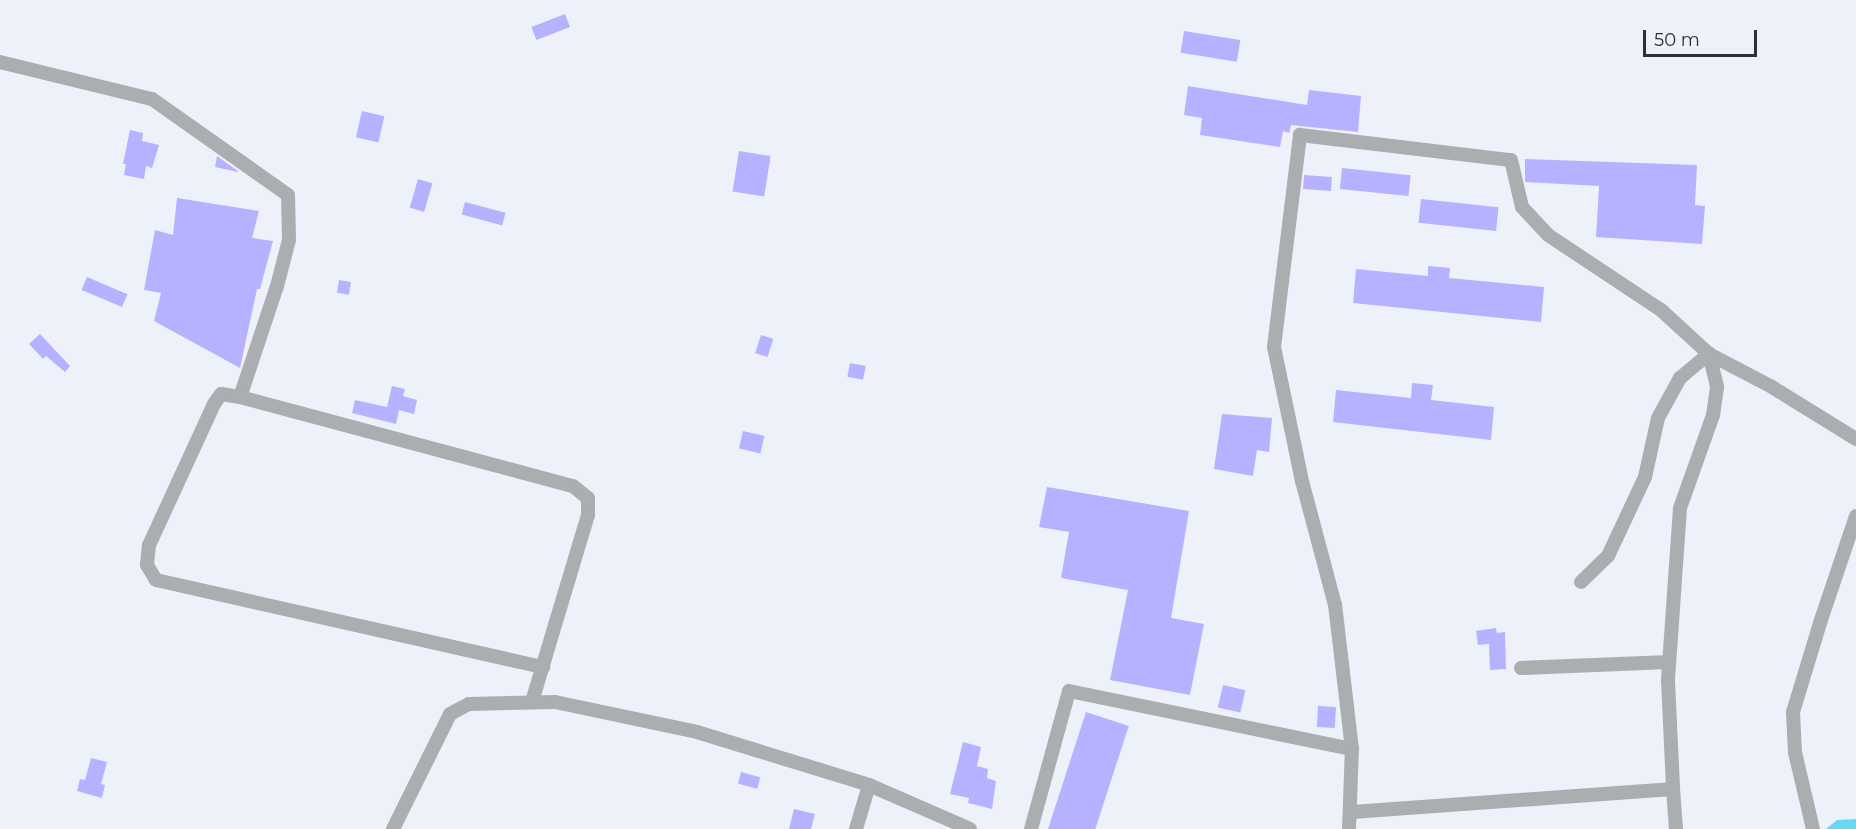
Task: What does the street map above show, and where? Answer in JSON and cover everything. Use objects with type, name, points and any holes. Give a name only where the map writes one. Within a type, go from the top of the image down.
[{"type":"street","points":[[0,62],[152,99],[288,195],[289,240],[277,286],[240,397]]},
{"type":"street","points":[[1349,829],[1352,812],[1352,749],[1335,605],[1302,481],[1274,347],[1300,135],[1511,160],[1522,207],[1548,235],[1661,310],[1709,354],[1772,387],[1856,439]]},
{"type":"street","points":[[1581,582],[1608,556],[1645,477],[1658,418],[1680,378],[1709,354]]},
{"type":"street","points":[[1676,829],[1669,662],[1680,508],[1713,415],[1717,387],[1709,354]]},
{"type":"street","points":[[532,702],[543,667],[588,515],[588,498],[573,486],[240,397],[221,394],[214,404],[149,545],[147,565],[156,580],[543,667]]},
{"type":"street","points":[[1813,829],[1795,752],[1793,712],[1856,516]]},
{"type":"street","points":[[1521,668],[1669,662]]},
{"type":"street","points":[[1032,829],[1069,691],[1352,749]]},
{"type":"street","points":[[393,829],[450,714],[469,704],[532,702],[555,702],[697,732],[868,784],[970,829]]},
{"type":"street","points":[[856,829],[868,784]]},
{"type":"street","points":[[1352,812],[1673,789]]},
{"type":"water","points":[[1856,819],[1856,829],[1826,829],[1837,820]]},
{"type":"building","points":[[565,14],[570,27],[536,40],[531,27]]},
{"type":"building","points":[[1184,31],[1240,40],[1237,62],[1181,53]]},
{"type":"building","points":[[1188,86],[1307,105],[1309,90],[1361,96],[1358,132],[1291,125],[1289,133],[1283,131],[1280,147],[1200,135],[1202,118],[1184,115]]},
{"type":"building","points":[[362,111],[384,116],[378,142],[356,137]]},
{"type":"building","points":[[130,130],[143,133],[142,141],[159,145],[152,168],[146,166],[144,179],[124,175],[126,164],[123,164]]},
{"type":"building","points":[[739,151],[771,156],[764,197],[733,191]]},
{"type":"building","points":[[217,156],[238,171],[238,172],[215,167]]},
{"type":"building","points":[[1525,159],[1697,165],[1695,205],[1705,206],[1702,244],[1596,237],[1599,186],[1525,182]]},
{"type":"building","points":[[1342,168],[1411,175],[1408,196],[1340,189]]},
{"type":"building","points":[[1304,175],[1332,177],[1331,191],[1303,189]]},
{"type":"building","points":[[418,179],[432,183],[424,212],[410,208]]},
{"type":"building","points":[[177,198],[259,211],[252,238],[273,241],[260,289],[257,289],[240,368],[154,321],[161,293],[144,290],[155,230],[173,235]]},
{"type":"building","points":[[1421,199],[1499,207],[1496,231],[1418,223]]},
{"type":"building","points":[[465,202],[506,213],[502,225],[462,215]]},
{"type":"building","points":[[1428,266],[1450,268],[1449,278],[1544,287],[1541,322],[1353,303],[1356,269],[1428,276]]},
{"type":"building","points":[[87,277],[128,294],[122,307],[82,290]]},
{"type":"building","points":[[339,280],[351,282],[349,295],[337,293]]},
{"type":"building","points":[[40,334],[70,366],[65,372],[46,356],[43,359],[29,344]]},
{"type":"building","points":[[761,335],[773,339],[767,357],[755,353]]},
{"type":"building","points":[[850,363],[866,366],[863,380],[847,377]]},
{"type":"building","points":[[1412,383],[1433,385],[1431,400],[1494,407],[1491,440],[1333,422],[1336,390],[1411,398]]},
{"type":"building","points":[[392,386],[405,389],[403,396],[417,400],[414,414],[399,410],[396,424],[352,413],[355,400],[387,407]]},
{"type":"building","points":[[1222,414],[1272,418],[1269,452],[1257,450],[1253,476],[1214,469]]},
{"type":"building","points":[[743,431],[764,436],[760,453],[739,449]]},
{"type":"building","points":[[1047,487],[1189,511],[1171,618],[1204,624],[1190,695],[1110,680],[1128,590],[1061,578],[1069,532],[1039,527]]},
{"type":"building","points":[[1496,628],[1497,633],[1505,632],[1506,669],[1490,670],[1489,644],[1478,645],[1476,631]]},
{"type":"building","points":[[1223,685],[1245,690],[1240,713],[1218,707]]},
{"type":"building","points":[[1318,706],[1336,707],[1335,728],[1317,727]]},
{"type":"building","points":[[1086,712],[1129,726],[1095,829],[1048,829]]},
{"type":"building","points":[[963,742],[981,747],[977,766],[988,769],[987,778],[996,781],[992,809],[968,803],[969,798],[950,794]]},
{"type":"building","points":[[91,758],[107,762],[101,784],[105,785],[102,798],[77,791],[80,779],[85,780]]},
{"type":"building","points":[[741,772],[760,777],[757,789],[738,784]]},
{"type":"building","points":[[794,809],[815,814],[811,829],[789,829]]}]
